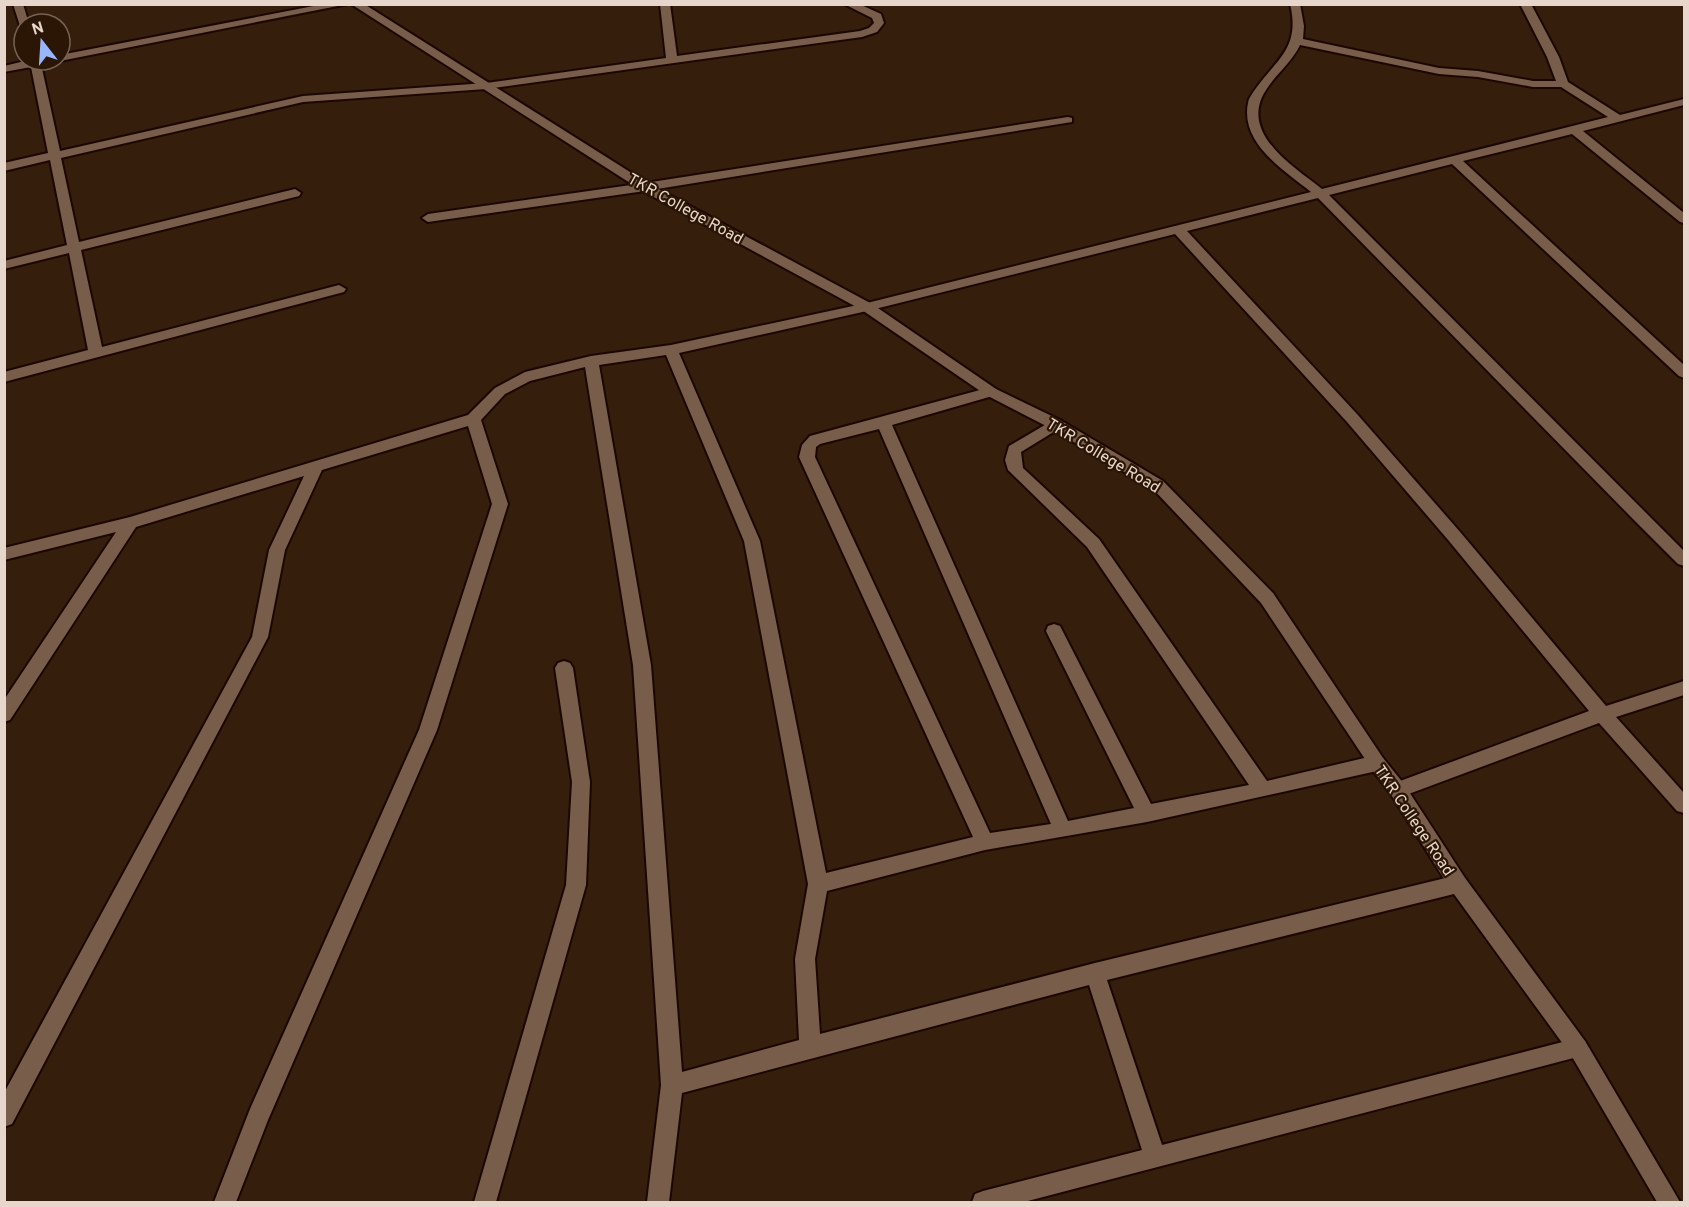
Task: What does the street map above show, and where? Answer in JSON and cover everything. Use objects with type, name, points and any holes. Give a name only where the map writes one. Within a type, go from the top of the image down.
[{"type":"street","points":[[72,56],[343,4]]},
{"type":"street","name":"TKR College Road","points":[[356,4],[645,187],[867,308],[991,392],[1055,424],[1158,484],[1268,598],[1377,763],[1398,790],[1458,884],[1578,1048],[1669,1203]]},
{"type":"street","points":[[665,4],[672,61]]},
{"type":"street","points":[[4,167],[303,99],[486,86],[862,34],[873,30],[879,23],[877,16],[849,4]]},
{"type":"street","points":[[1295,4],[1299,21],[1297,41],[1255,99],[1252,119],[1266,149],[1322,194],[1588,466],[1684,560]]},
{"type":"street","points":[[1525,4],[1553,57],[1563,84]]},
{"type":"street","points":[[1297,41],[1428,69],[1479,74],[1533,84],[1563,84],[1618,119]]},
{"type":"street","points":[[41,72],[54,155],[96,353]]},
{"type":"street","points":[[4,554],[130,523],[473,419],[500,391],[525,377],[591,361],[671,350],[867,308],[1684,103]]},
{"type":"street","points":[[428,218],[645,187],[1068,120]]},
{"type":"street","points":[[1575,130],[1684,219]]},
{"type":"street","points":[[1455,161],[1684,373]]},
{"type":"street","points":[[4,265],[295,194]]},
{"type":"street","points":[[1179,230],[1352,418],[1455,537],[1602,714],[1684,805]]},
{"type":"street","points":[[4,377],[339,289]]},
{"type":"street","points":[[671,350],[752,541],[818,884],[805,959],[810,1046]]},
{"type":"street","points":[[591,361],[642,666],[672,1085],[658,1203]]},
{"type":"street","points":[[985,842],[807,457],[809,445],[815,440],[991,392]]},
{"type":"street","points":[[225,1203],[258,1117],[428,730],[500,504],[473,419]]},
{"type":"street","points":[[883,423],[1063,830]]},
{"type":"street","points":[[1055,424],[1014,450],[1013,460],[1017,470],[1093,543],[1263,790]]},
{"type":"street","points":[[4,1116],[260,637],[277,550],[316,468]]},
{"type":"street","points":[[4,715],[130,523]]},
{"type":"street","points":[[1054,631],[1147,814]]},
{"type":"street","points":[[485,1203],[576,885],[581,782],[564,668]]},
{"type":"street","points":[[1398,790],[1602,714],[1684,688]]},
{"type":"street","points":[[818,884],[985,842],[1147,814],[1377,763]]},
{"type":"street","points":[[672,1085],[810,1046],[1095,973],[1458,884]]},
{"type":"street","points":[[1095,973],[1155,1157]]},
{"type":"street","points":[[983,1203],[1578,1048]]}]
